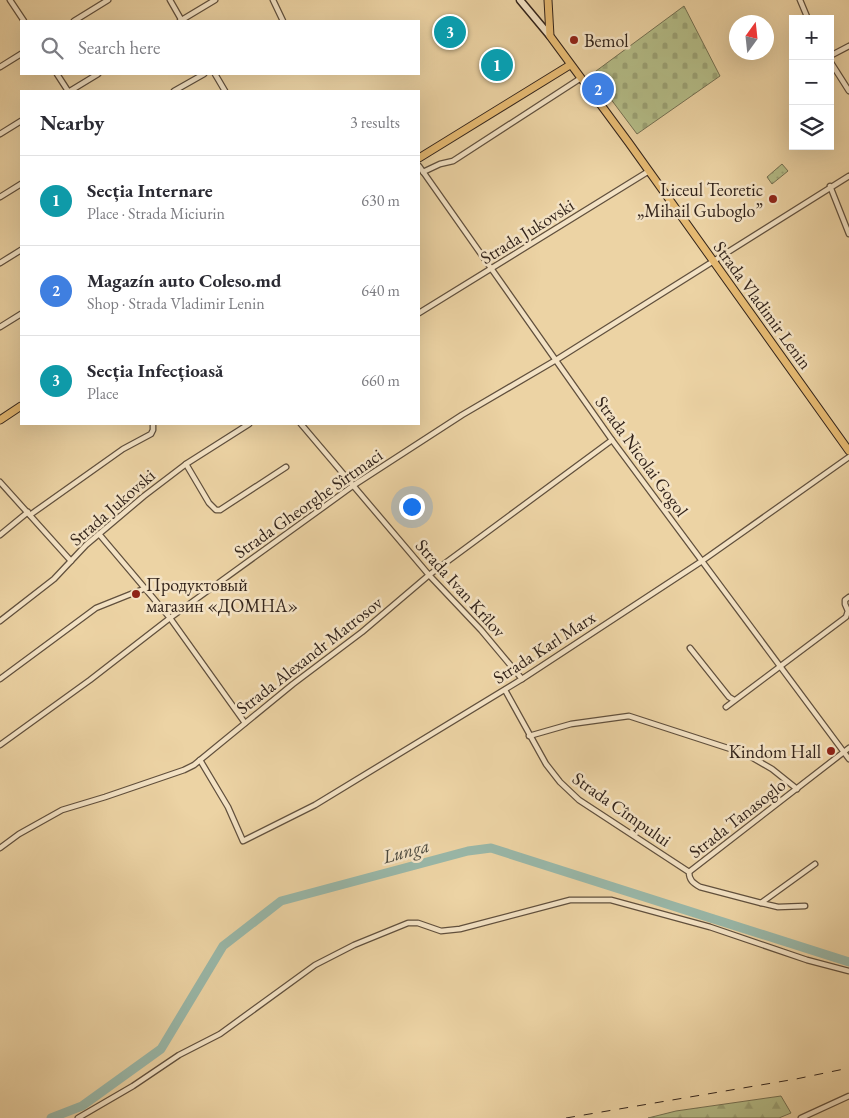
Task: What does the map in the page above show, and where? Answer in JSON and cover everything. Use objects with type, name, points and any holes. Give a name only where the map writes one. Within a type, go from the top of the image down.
[{"type":"main road","points":[[520,0],[550,36]]},
{"type":"main road","points":[[548,0],[550,36]]},
{"type":"main road","name":"Strada Vladimir Lenin","points":[[550,36],[714,261],[849,451]]},
{"type":"main road","points":[[420,157],[570,65]]},
{"type":"main road","points":[[0,420],[20,407]]},
{"type":"street","points":[[10,0],[23,20]]},
{"type":"street","points":[[76,20],[108,0]]},
{"type":"street","points":[[170,0],[180,20]]},
{"type":"street","points":[[183,20],[215,0]]},
{"type":"street","points":[[273,0],[283,20]]},
{"type":"street","points":[[800,0],[806,15]]},
{"type":"street","points":[[834,54],[849,46]]},
{"type":"street","points":[[0,66],[20,55]]},
{"type":"street","points":[[834,68],[849,91]]},
{"type":"street","points":[[58,75],[68,90]]},
{"type":"street","points":[[71,90],[96,75]]},
{"type":"street","points":[[176,90],[202,75]]},
{"type":"street","points":[[216,75],[225,90]]},
{"type":"street","points":[[423,172],[440,164],[453,161],[581,78]]},
{"type":"street","points":[[0,134],[20,122]]},
{"type":"street","name":"Strada Nicolai Gogol","points":[[420,168],[612,440],[849,759]]},
{"type":"street","name":"Strada Jukovski","points":[[420,312],[649,171]]},
{"type":"street","name":"Strada Gheorghe Sîrtmaci","points":[[0,745],[90,680],[170,618],[354,486],[462,415],[556,360],[830,186],[849,176]]},
{"type":"street","points":[[0,197],[20,185]]},
{"type":"street","points":[[830,186],[849,234]]},
{"type":"street","points":[[0,263],[20,251]]},
{"type":"street","points":[[0,327],[20,315]]},
{"type":"street","points":[[0,534],[123,449],[150,434],[153,430],[153,425]]},
{"type":"street","name":"Strada Jukovski","points":[[0,621],[54,579],[100,534],[144,496],[186,464],[247,425]]},
{"type":"street","name":"Strada Ivan Krîlov","points":[[302,425],[429,575],[522,679]]},
{"type":"street","name":"Strada Alexandr Matrosov","points":[[0,848],[19,834],[62,810],[184,770],[200,760],[362,632],[429,575],[612,440]]},
{"type":"street","name":"Strada Karl Marx","points":[[200,760],[228,807],[242,841],[316,805],[522,679],[702,561],[849,458]]},
{"type":"street","points":[[186,464],[209,503],[216,510],[220,510],[286,467]]},
{"type":"street","points":[[0,482],[72,561]]},
{"type":"street","points":[[100,534],[170,618],[245,723]]},
{"type":"street","points":[[0,679],[96,608],[146,588]]},
{"type":"street","points":[[726,707],[846,617],[848,611],[844,604],[845,600],[849,597]]},
{"type":"street","points":[[690,648],[734,700]]},
{"type":"street","name":"Strada Cîmpului","points":[[504,690],[546,764],[560,782],[579,800],[689,872],[692,882],[700,887],[778,907],[805,906]]},
{"type":"street","points":[[529,736],[572,724],[629,716],[746,754],[772,769],[797,789]]},
{"type":"street","name":"Strada Tanasoglo","points":[[689,872],[849,748]]},
{"type":"street","points":[[761,903],[815,864]]},
{"type":"street","points":[[78,1118],[133,1086],[179,1055],[220,1034],[315,965],[354,945],[408,923],[441,931],[460,929],[570,900],[611,900],[710,927],[849,972]]},
{"type":"street","points":[[801,1118],[849,1096]]},
{"type":"green space","points":[[684,6],[720,76],[637,134],[592,74]]},
{"type":"green space","points":[[782,164],[788,171],[772,184],[767,177]]},
{"type":"green space","points":[[781,1096],[791,1113],[779,1118],[648,1118],[676,1111]]},
{"type":"waterway","name":"Lunga","points":[[51,1118],[82,1106],[161,1049],[223,946],[281,901],[468,851],[491,848],[849,962]]},
{"type":"railway","points":[[566,1118],[796,1079],[849,1068]]},
{"type":"place","name":"Secția Infecțioasă","points":[[450,32]]},
{"type":"place","name":"Bemol","points":[[574,40]]},
{"type":"place","name":"Secția Internare","points":[[497,65]]},
{"type":"place","name":"Magazín auto Coleso.md","points":[[598,89]]},
{"type":"place","name":"Liceul Teoretic „Mihail Guboglo”","points":[[773,199]]},
{"type":"place","name":"Продуктовый магазин «ДОМНА»","points":[[136,594]]},
{"type":"place","name":"Kindom Hall","points":[[831,751]]}]
